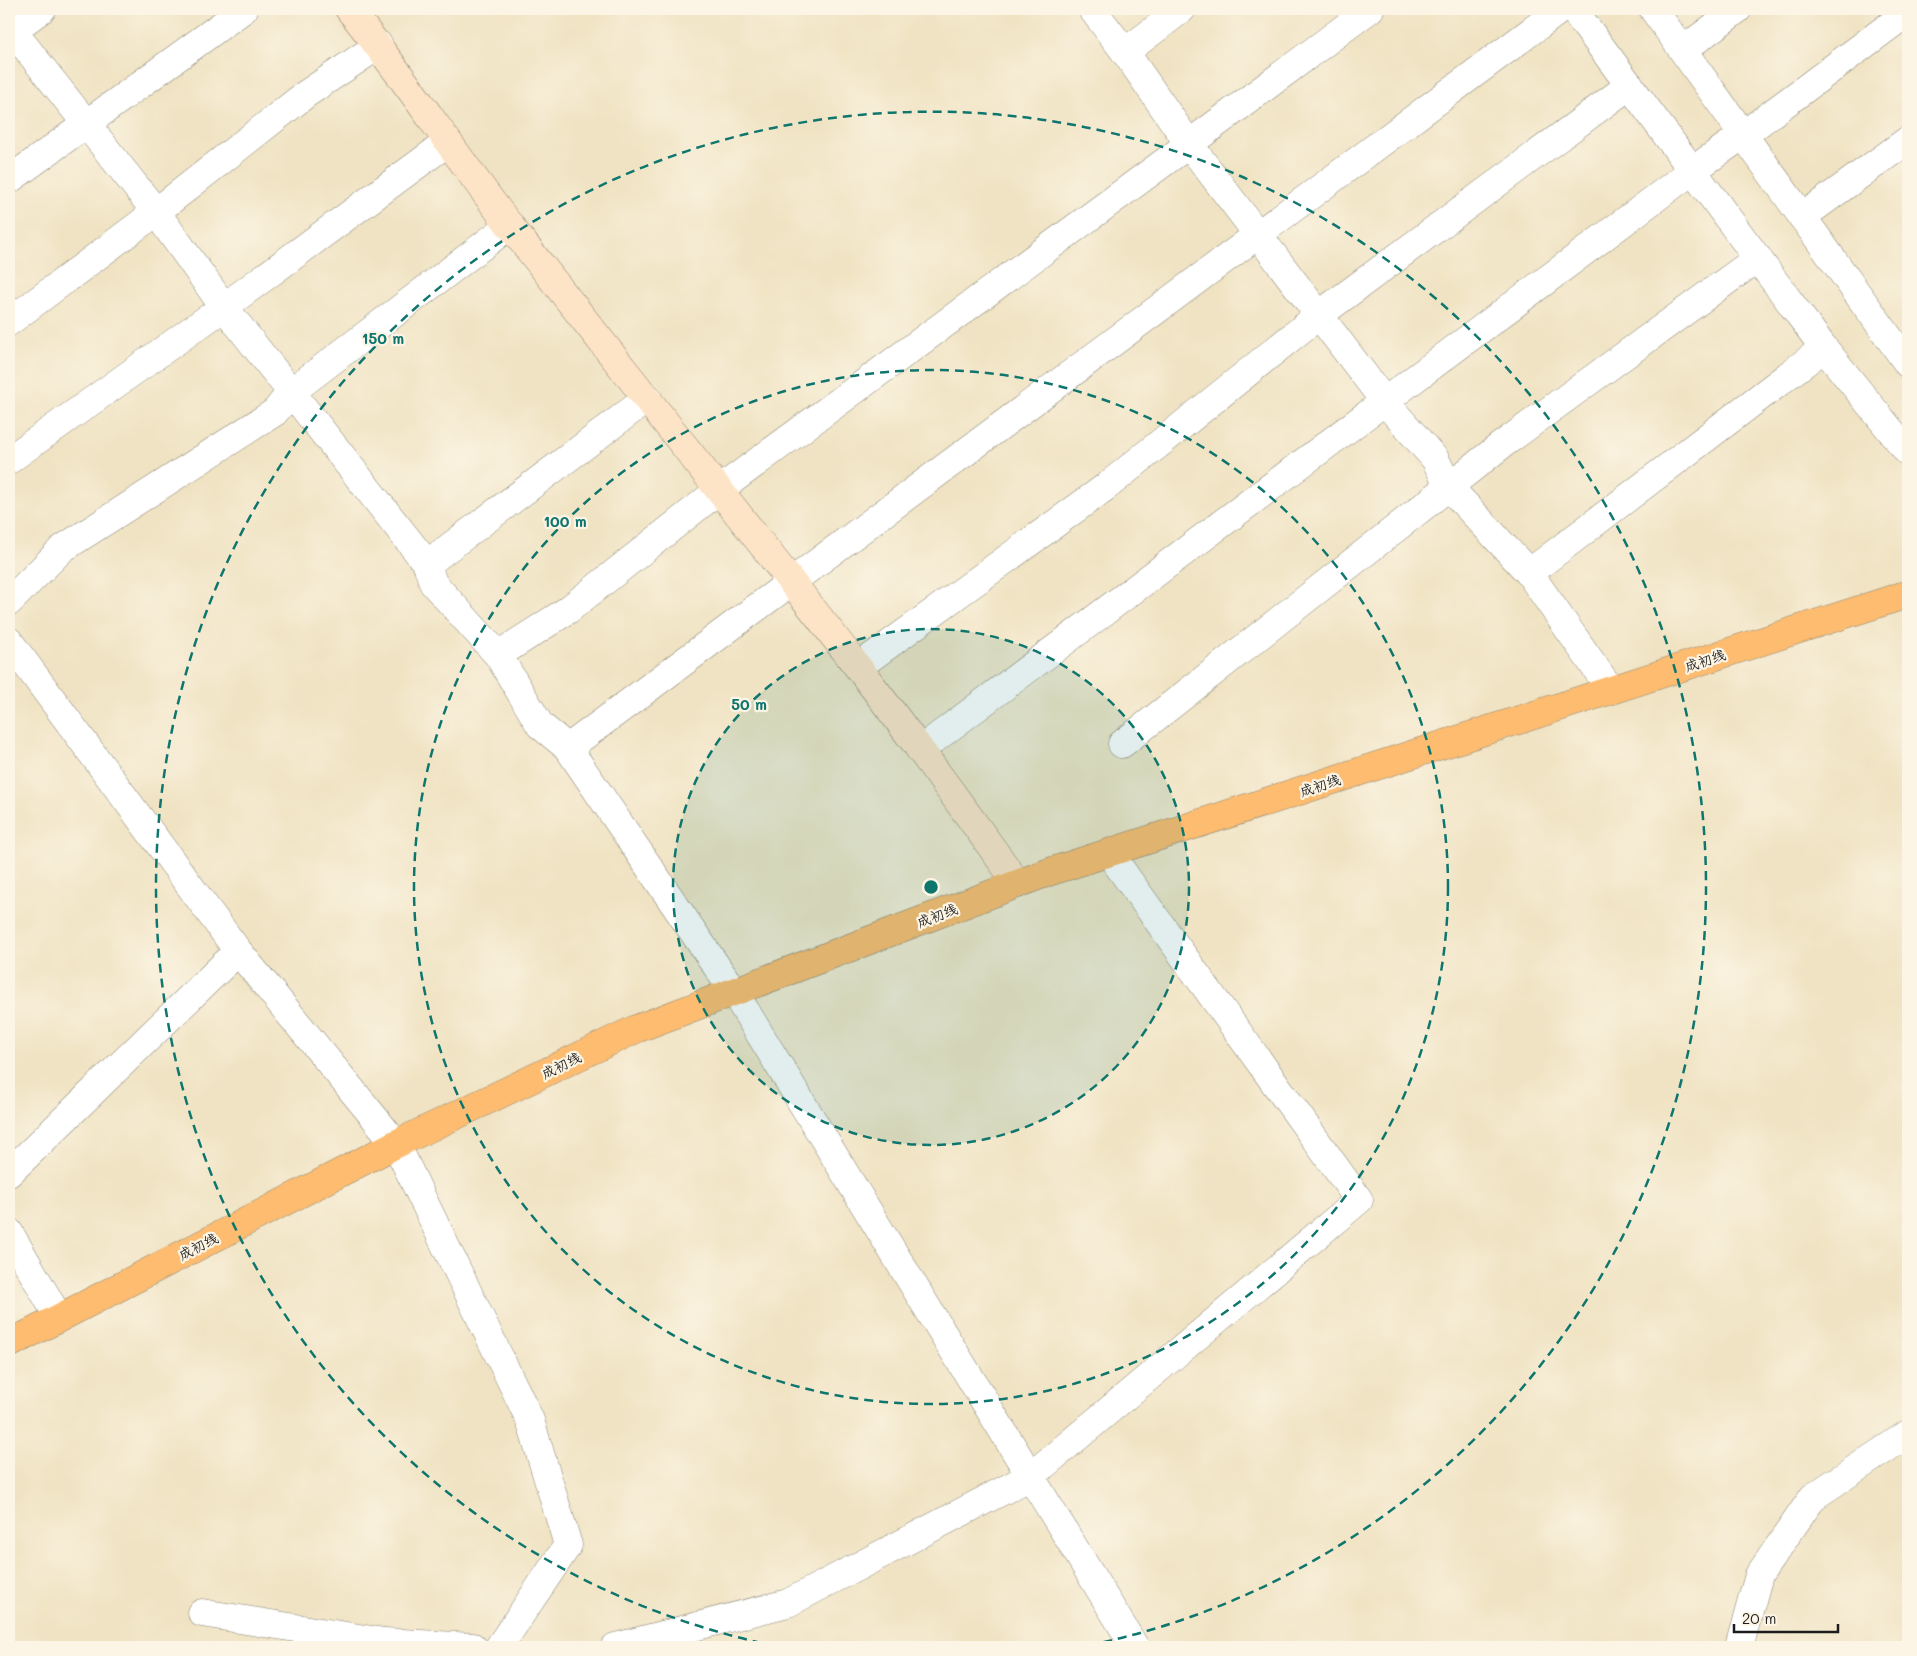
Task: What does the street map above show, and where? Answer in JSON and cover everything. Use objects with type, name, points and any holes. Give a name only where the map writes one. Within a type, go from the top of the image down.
[{"type":"main road","name":"成初线","points":[[9,1344],[396,1144],[636,1030],[1049,872],[1908,594]]},
{"type":"street","points":[[42,9],[11,32],[156,212],[224,308],[428,564],[433,583],[498,655],[540,725],[568,748],[734,992],[1135,1647]]},
{"type":"street","points":[[9,180],[244,9]]},
{"type":"street","points":[[349,9],[379,45],[510,225],[858,667],[1018,884]]},
{"type":"street","points":[[1092,9],[1126,52],[1190,144],[1385,402],[1435,459],[1449,487],[1529,573],[1611,690]]},
{"type":"street","points":[[1126,52],[1182,9]]},
{"type":"street","points":[[498,655],[568,610],[719,490],[1190,144],[1370,9]]},
{"type":"street","points":[[568,748],[1561,9]]},
{"type":"street","points":[[1573,9],[1824,348],[1908,452]]},
{"type":"street","points":[[1653,9],[1908,364]]},
{"type":"street","points":[[1683,50],[1738,9]]},
{"type":"street","points":[[920,750],[1693,170],[1744,135],[1908,12]]},
{"type":"street","points":[[9,322],[156,212],[306,94],[379,45]]},
{"type":"street","points":[[858,667],[1108,486],[1319,315],[1630,85]]},
{"type":"street","points":[[1802,217],[1908,140]]},
{"type":"street","points":[[9,460],[224,308],[448,142]]},
{"type":"street","points":[[9,602],[62,549],[275,412],[291,392],[510,225]]},
{"type":"street","points":[[1122,744],[1499,447],[1758,258]]},
{"type":"street","points":[[1529,573],[1824,348]]},
{"type":"street","points":[[428,564],[648,398]]},
{"type":"street","points":[[9,641],[238,951],[396,1144],[530,1420],[568,1545],[499,1647]]},
{"type":"street","points":[[615,1647],[788,1604],[1031,1476],[1359,1200],[1109,853]]},
{"type":"street","points":[[9,1173],[238,951]]},
{"type":"street","points":[[9,1232],[59,1318]]},
{"type":"street","points":[[1739,1647],[1759,1575],[1813,1497],[1908,1434]]},
{"type":"street","points":[[202,1613],[384,1642],[473,1647]]}]
